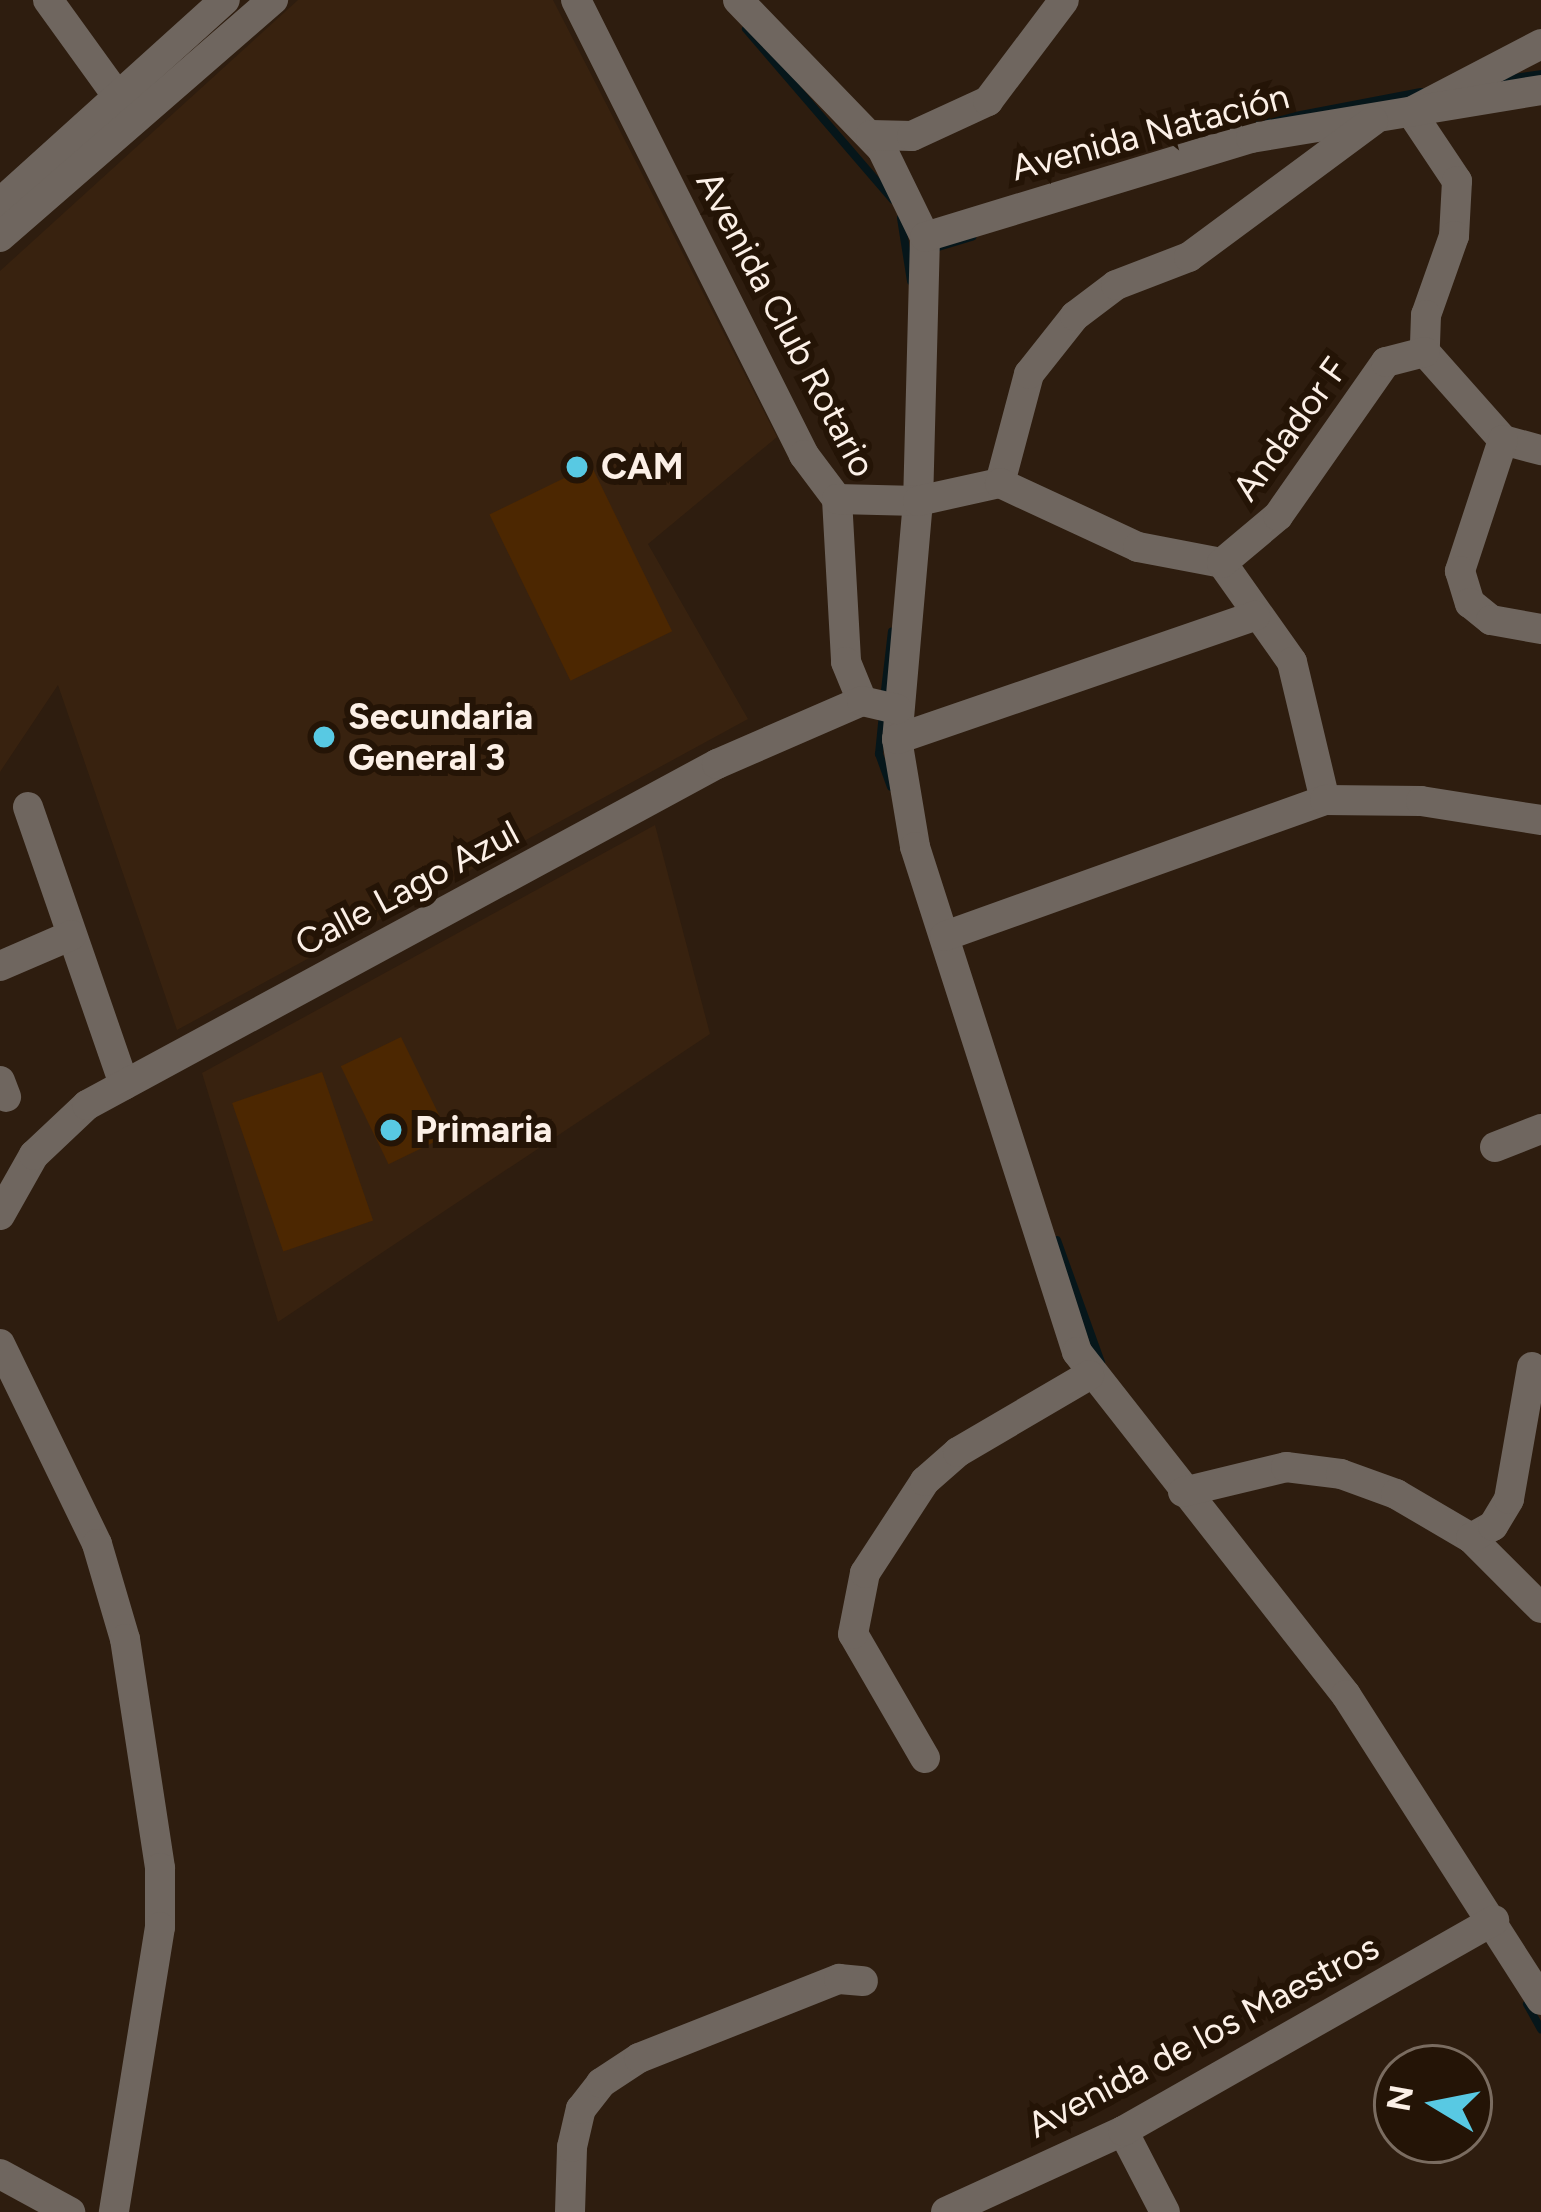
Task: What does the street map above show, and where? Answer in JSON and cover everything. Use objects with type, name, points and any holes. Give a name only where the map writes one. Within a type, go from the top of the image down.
[{"type":"street","points":[[48,0],[118,97]]},
{"type":"street","points":[[0,202],[225,0]]},
{"type":"street","points":[[0,237],[273,0]]},
{"type":"street","name":"Avenida Club Rotario","points":[[576,0],[804,455],[837,499],[846,662],[862,701]]},
{"type":"street","points":[[738,0],[871,135],[925,237],[918,501],[897,724],[916,847],[1089,1375],[1346,1695],[1494,1919],[1541,2000]]},
{"type":"street","points":[[871,135],[912,136],[988,100],[1064,0]]},
{"type":"street","points":[[1541,44],[1411,112],[1456,181],[1454,236],[1426,315],[1425,352],[1503,440],[1541,450]]},
{"type":"street","name":"Avenida Natación","points":[[925,237],[1251,138],[1541,90]]},
{"type":"street","points":[[1000,483],[1029,374],[1076,316],[1116,285],[1189,257],[1378,117]]},
{"type":"street","name":"Andador F","points":[[1222,563],[1278,516],[1386,362],[1425,352]]},
{"type":"street","points":[[1503,440],[1460,572],[1470,603],[1491,620],[1541,628]]},
{"type":"street","points":[[837,499],[918,501],[1000,483],[1138,547],[1222,563],[1255,616],[1292,662],[1324,800]]},
{"type":"street","points":[[897,724],[1255,616]]},
{"type":"street","points":[[862,701],[897,724]]},
{"type":"street","name":"Calle Lago Azul","points":[[0,1215],[34,1155],[87,1106],[717,764],[862,701]]},
{"type":"street","points":[[945,936],[1324,800],[1421,801],[1541,820]]},
{"type":"street","points":[[28,807],[124,1085]]},
{"type":"street","points":[[0,966],[72,935]]},
{"type":"street","points":[[1495,1147],[1541,1129]]},
{"type":"street","points":[[0,1344],[97,1544],[125,1639],[160,1868],[160,1928],[114,2212]]},
{"type":"street","points":[[1471,1538],[1492,1526],[1509,1499],[1532,1367]]},
{"type":"street","points":[[925,1758],[853,1634],[865,1573],[926,1481],[958,1452],[1089,1375]]},
{"type":"street","points":[[1183,1492],[1286,1467],[1341,1474],[1396,1494],[1471,1538],[1541,1608]]},
{"type":"street","name":"Avenida de los Maestros","points":[[946,2212],[1123,2131],[1494,1919]]},
{"type":"street","points":[[570,2212],[572,2147],[581,2109],[601,2083],[639,2058],[839,1979],[863,1981]]},
{"type":"street","points":[[1123,2131],[1165,2212]]},
{"type":"street","points":[[0,2174],[70,2212]]},
{"type":"shaded area","points":[[298,0],[553,0],[777,437],[648,544],[748,719],[177,1030],[58,685],[0,772],[0,271]]},
{"type":"shaded area","points":[[591,465],[672,631],[571,681],[489,515]]},
{"type":"shaded area","name":"Primaria","points":[[655,825],[710,1034],[278,1322],[202,1073]]},
{"type":"shaded area","points":[[401,1037],[449,1135],[389,1164],[341,1066]]},
{"type":"shaded area","points":[[322,1072],[373,1220],[283,1251],[232,1103]]},
{"type":"waterway","points":[[746,29],[893,200]]},
{"type":"waterway","points":[[1501,80],[1541,74]]},
{"type":"waterway","points":[[1253,124],[1421,92]]},
{"type":"waterway","points":[[901,218],[911,281]]},
{"type":"waterway","points":[[935,248],[972,237]]},
{"type":"waterway","points":[[884,699],[892,631]]},
{"type":"waterway","points":[[883,714],[879,754],[891,787]]},
{"type":"waterway","points":[[1057,1240],[1101,1362]]},
{"type":"waterway","points":[[1527,2004],[1541,2029]]},
{"type":"place","name":"CAM","points":[[577,467]]},
{"type":"place","name":"Secundaria General 3","points":[[324,737]]},
{"type":"place","name":"Primaria","points":[[391,1130]]}]
